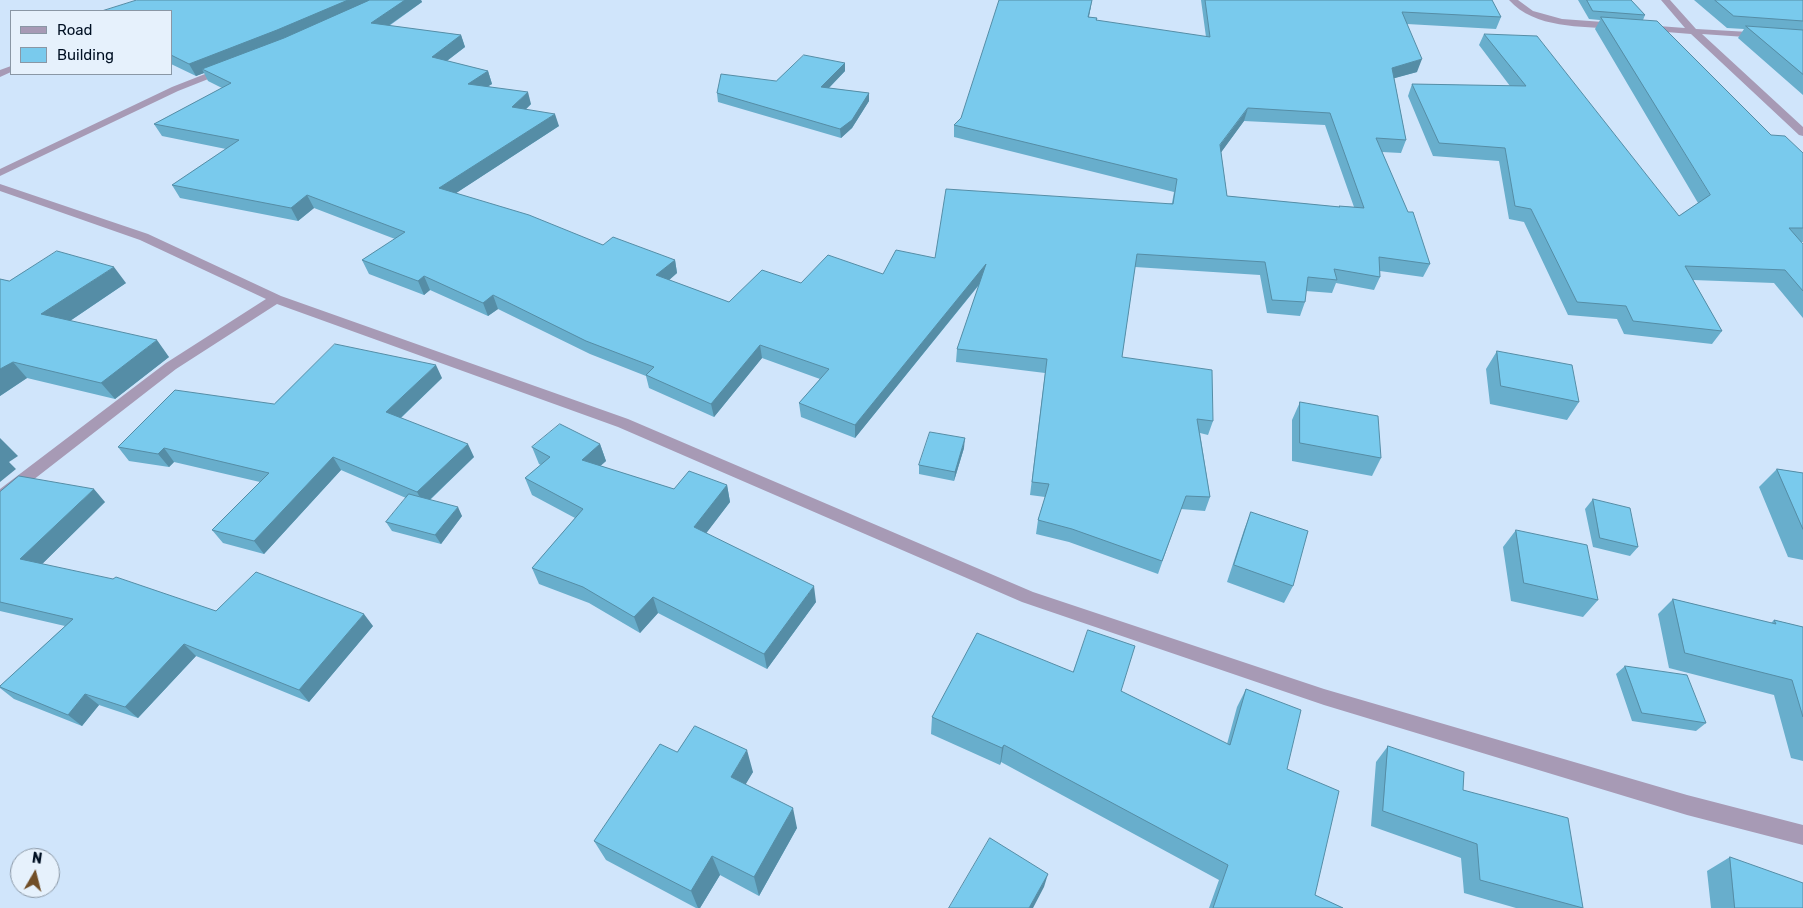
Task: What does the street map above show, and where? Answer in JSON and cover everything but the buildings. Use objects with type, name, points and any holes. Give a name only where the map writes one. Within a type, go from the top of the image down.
[{"type":"street","points":[[1513,0],[1530,14],[1561,22],[1803,38]]},
{"type":"street","points":[[1665,0],[1693,31],[1803,133]]},
{"type":"street","points":[[0,173],[176,90],[231,68]]},
{"type":"street","points":[[0,187],[144,237],[276,299],[623,423],[1028,596],[1324,697],[1687,805],[1803,835]]},
{"type":"street","points":[[0,497],[171,366],[276,299]]}]
